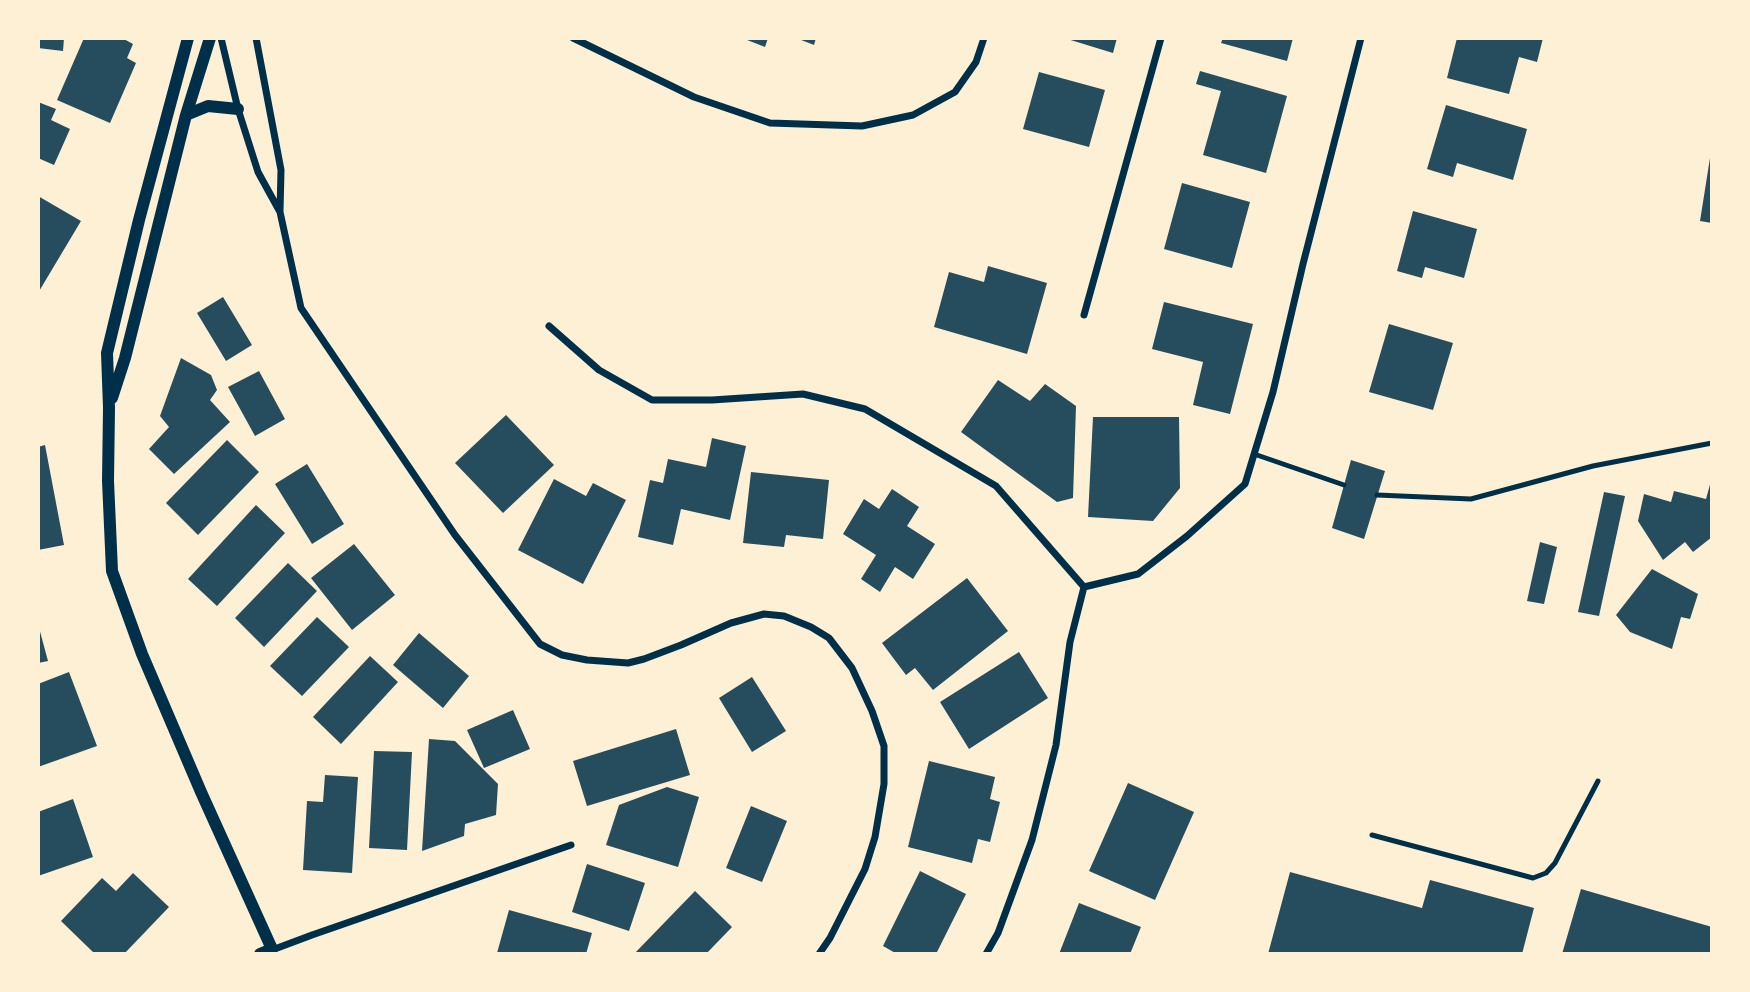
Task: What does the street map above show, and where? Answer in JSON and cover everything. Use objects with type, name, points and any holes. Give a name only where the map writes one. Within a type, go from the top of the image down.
[{"type":"street","points":[[188,38],[139,220],[107,353],[112,571],[147,667],[269,952],[571,845]]},
{"type":"street","points":[[109,408],[125,358],[186,115],[210,38]]},
{"type":"street","points":[[221,38],[258,172],[280,212]]},
{"type":"street","points":[[256,38],[281,170],[280,212],[301,308],[455,535],[540,644],[562,655],[628,663],[681,645],[731,622],[764,614],[785,617],[811,627],[828,638],[852,668],[872,711],[884,746],[884,784],[875,837],[865,869],[830,939],[819,954]]},
{"type":"street","points":[[573,38],[694,97],[770,123],[862,126],[914,115],[955,92],[976,62],[984,38]]},
{"type":"street","points":[[1084,315],[1161,38]]},
{"type":"street","points":[[1084,587],[1138,574],[1187,536],[1245,484],[1273,392],[1361,38]]},
{"type":"street","points":[[186,115],[208,106],[239,109]]},
{"type":"street","points":[[549,326],[599,370],[652,400],[712,400],[803,394],[865,409],[996,486],[1084,587]]},
{"type":"street","points":[[986,954],[998,933],[1032,841],[1056,745],[1070,642],[1084,587]]},
{"type":"lane","points":[[1377,495],[1471,499],[1593,466],[1712,443]]},
{"type":"lane","points":[[1254,454],[1344,485]]},
{"type":"lane","points":[[1372,835],[1533,878],[1546,873],[1555,863],[1598,781]]},
{"type":"building","points":[[38,38],[64,38],[63,51],[38,48]]},
{"type":"building","points":[[84,38],[122,38],[133,44],[127,58],[136,63],[110,123],[57,100]]},
{"type":"building","points":[[742,38],[768,38],[765,47]]},
{"type":"building","points":[[796,38],[816,38],[814,45]]},
{"type":"building","points":[[1064,38],[1117,38],[1113,53]]},
{"type":"building","points":[[1223,38],[1293,38],[1287,61],[1221,43]]},
{"type":"building","points":[[1457,38],[1543,38],[1537,62],[1519,57],[1509,94],[1447,78]]},
{"type":"building","points":[[1200,71],[1287,96],[1266,173],[1203,155],[1221,91],[1196,84]]},
{"type":"building","points":[[1039,72],[1105,90],[1089,147],[1023,129]]},
{"type":"building","points":[[38,102],[56,109],[51,120],[70,129],[54,165],[38,158]]},
{"type":"building","points":[[1446,105],[1527,129],[1513,180],[1457,163],[1453,177],[1427,169]]},
{"type":"building","points":[[1712,158],[1712,223],[1700,221]]},
{"type":"building","points":[[1182,183],[1250,202],[1232,268],[1164,249]]},
{"type":"building","points":[[38,196],[81,221],[38,293]]},
{"type":"building","points":[[1413,211],[1477,229],[1464,278],[1425,267],[1422,278],[1397,271]]},
{"type":"building","points":[[988,266],[1047,283],[1027,354],[934,327],[949,272],[984,282]]},
{"type":"building","points":[[223,297],[252,345],[226,361],[197,313]]},
{"type":"building","points":[[1164,302],[1253,324],[1230,414],[1193,405],[1203,362],[1152,349]]},
{"type":"building","points":[[1389,324],[1453,343],[1433,410],[1369,392]]},
{"type":"building","points":[[181,358],[211,375],[217,390],[210,400],[230,422],[174,474],[149,449],[169,427],[160,416]]},
{"type":"building","points":[[259,371],[285,419],[255,436],[228,387]]},
{"type":"building","points":[[998,380],[1030,401],[1045,384],[1076,406],[1073,498],[1057,502],[961,432]]},
{"type":"building","points":[[506,415],[554,465],[503,513],[455,463]]},
{"type":"building","points":[[1093,417],[1179,417],[1180,488],[1153,521],[1088,517]]},
{"type":"building","points":[[712,438],[746,446],[730,520],[681,509],[673,545],[638,537],[650,480],[663,483],[668,459],[706,467]]},
{"type":"building","points":[[227,440],[259,472],[198,535],[166,503]]},
{"type":"building","points":[[45,445],[64,545],[38,550],[38,447]]},
{"type":"building","points":[[1351,460],[1385,471],[1364,539],[1332,528]]},
{"type":"building","points":[[307,464],[344,524],[312,544],[275,484]]},
{"type":"building","points":[[751,472],[829,480],[823,539],[786,535],[784,547],[743,543]]},
{"type":"building","points":[[554,479],[586,496],[593,483],[626,500],[583,584],[518,550]]},
{"type":"building","points":[[1711,481],[1712,537],[1693,552],[1685,542],[1663,560],[1638,521],[1644,494],[1671,502],[1674,491],[1706,499]]},
{"type":"building","points":[[892,489],[919,507],[907,526],[935,544],[913,579],[895,567],[880,592],[861,579],[876,555],[843,534],[864,499],[879,509]]},
{"type":"building","points":[[1604,492],[1625,496],[1599,616],[1578,612]]},
{"type":"building","points":[[256,505],[285,533],[217,606],[188,579]]},
{"type":"building","points":[[1540,542],[1557,547],[1544,604],[1527,601]]},
{"type":"building","points":[[354,544],[395,595],[352,630],[311,578]]},
{"type":"building","points":[[288,563],[317,591],[264,647],[235,618]]},
{"type":"building","points":[[1652,569],[1698,594],[1690,619],[1681,617],[1672,649],[1630,632],[1616,615]]},
{"type":"building","points":[[967,578],[1008,631],[933,690],[915,668],[906,675],[882,643]]},
{"type":"building","points":[[317,617],[349,647],[302,696],[270,666]]},
{"type":"building","points":[[38,624],[48,661],[38,663]]},
{"type":"building","points":[[419,633],[469,676],[443,708],[393,665]]},
{"type":"building","points":[[1019,652],[1048,698],[969,749],[940,702]]},
{"type":"building","points":[[370,656],[398,682],[341,744],[313,717]]},
{"type":"building","points":[[69,672],[97,746],[38,767],[38,684]]},
{"type":"building","points":[[752,677],[786,731],[752,752],[719,698]]},
{"type":"building","points":[[513,710],[530,749],[484,768],[467,730]]},
{"type":"building","points":[[676,729],[690,775],[587,806],[573,761]]},
{"type":"building","points":[[429,739],[455,741],[498,784],[496,815],[465,824],[464,836],[422,851]]},
{"type":"building","points":[[374,751],[412,752],[407,850],[369,848]]},
{"type":"building","points":[[929,761],[995,777],[990,799],[1000,802],[990,842],[978,839],[972,863],[908,847]]},
{"type":"building","points":[[325,775],[358,777],[352,873],[303,870],[307,801],[323,802]]},
{"type":"building","points":[[1128,783],[1194,812],[1155,900],[1089,871]]},
{"type":"building","points":[[667,787],[699,797],[678,867],[606,845],[619,805]]},
{"type":"building","points":[[73,799],[93,857],[38,876],[38,812]]},
{"type":"building","points":[[751,806],[787,821],[762,882],[726,868]]},
{"type":"building","points":[[587,864],[645,883],[629,931],[572,912]]},
{"type":"building","points":[[920,871],[966,894],[936,954],[897,954],[883,946]]},
{"type":"building","points":[[1290,872],[1422,908],[1430,880],[1534,908],[1522,954],[1268,954]]},
{"type":"building","points":[[133,873],[169,907],[124,954],[95,954],[61,921],[102,878],[116,891]]},
{"type":"building","points":[[1581,889],[1712,927],[1712,954],[1562,954]]},
{"type":"building","points":[[695,891],[732,927],[706,954],[634,954]]},
{"type":"building","points":[[1079,903],[1141,927],[1130,954],[1059,954]]},
{"type":"building","points":[[509,910],[592,933],[586,954],[497,953]]}]
